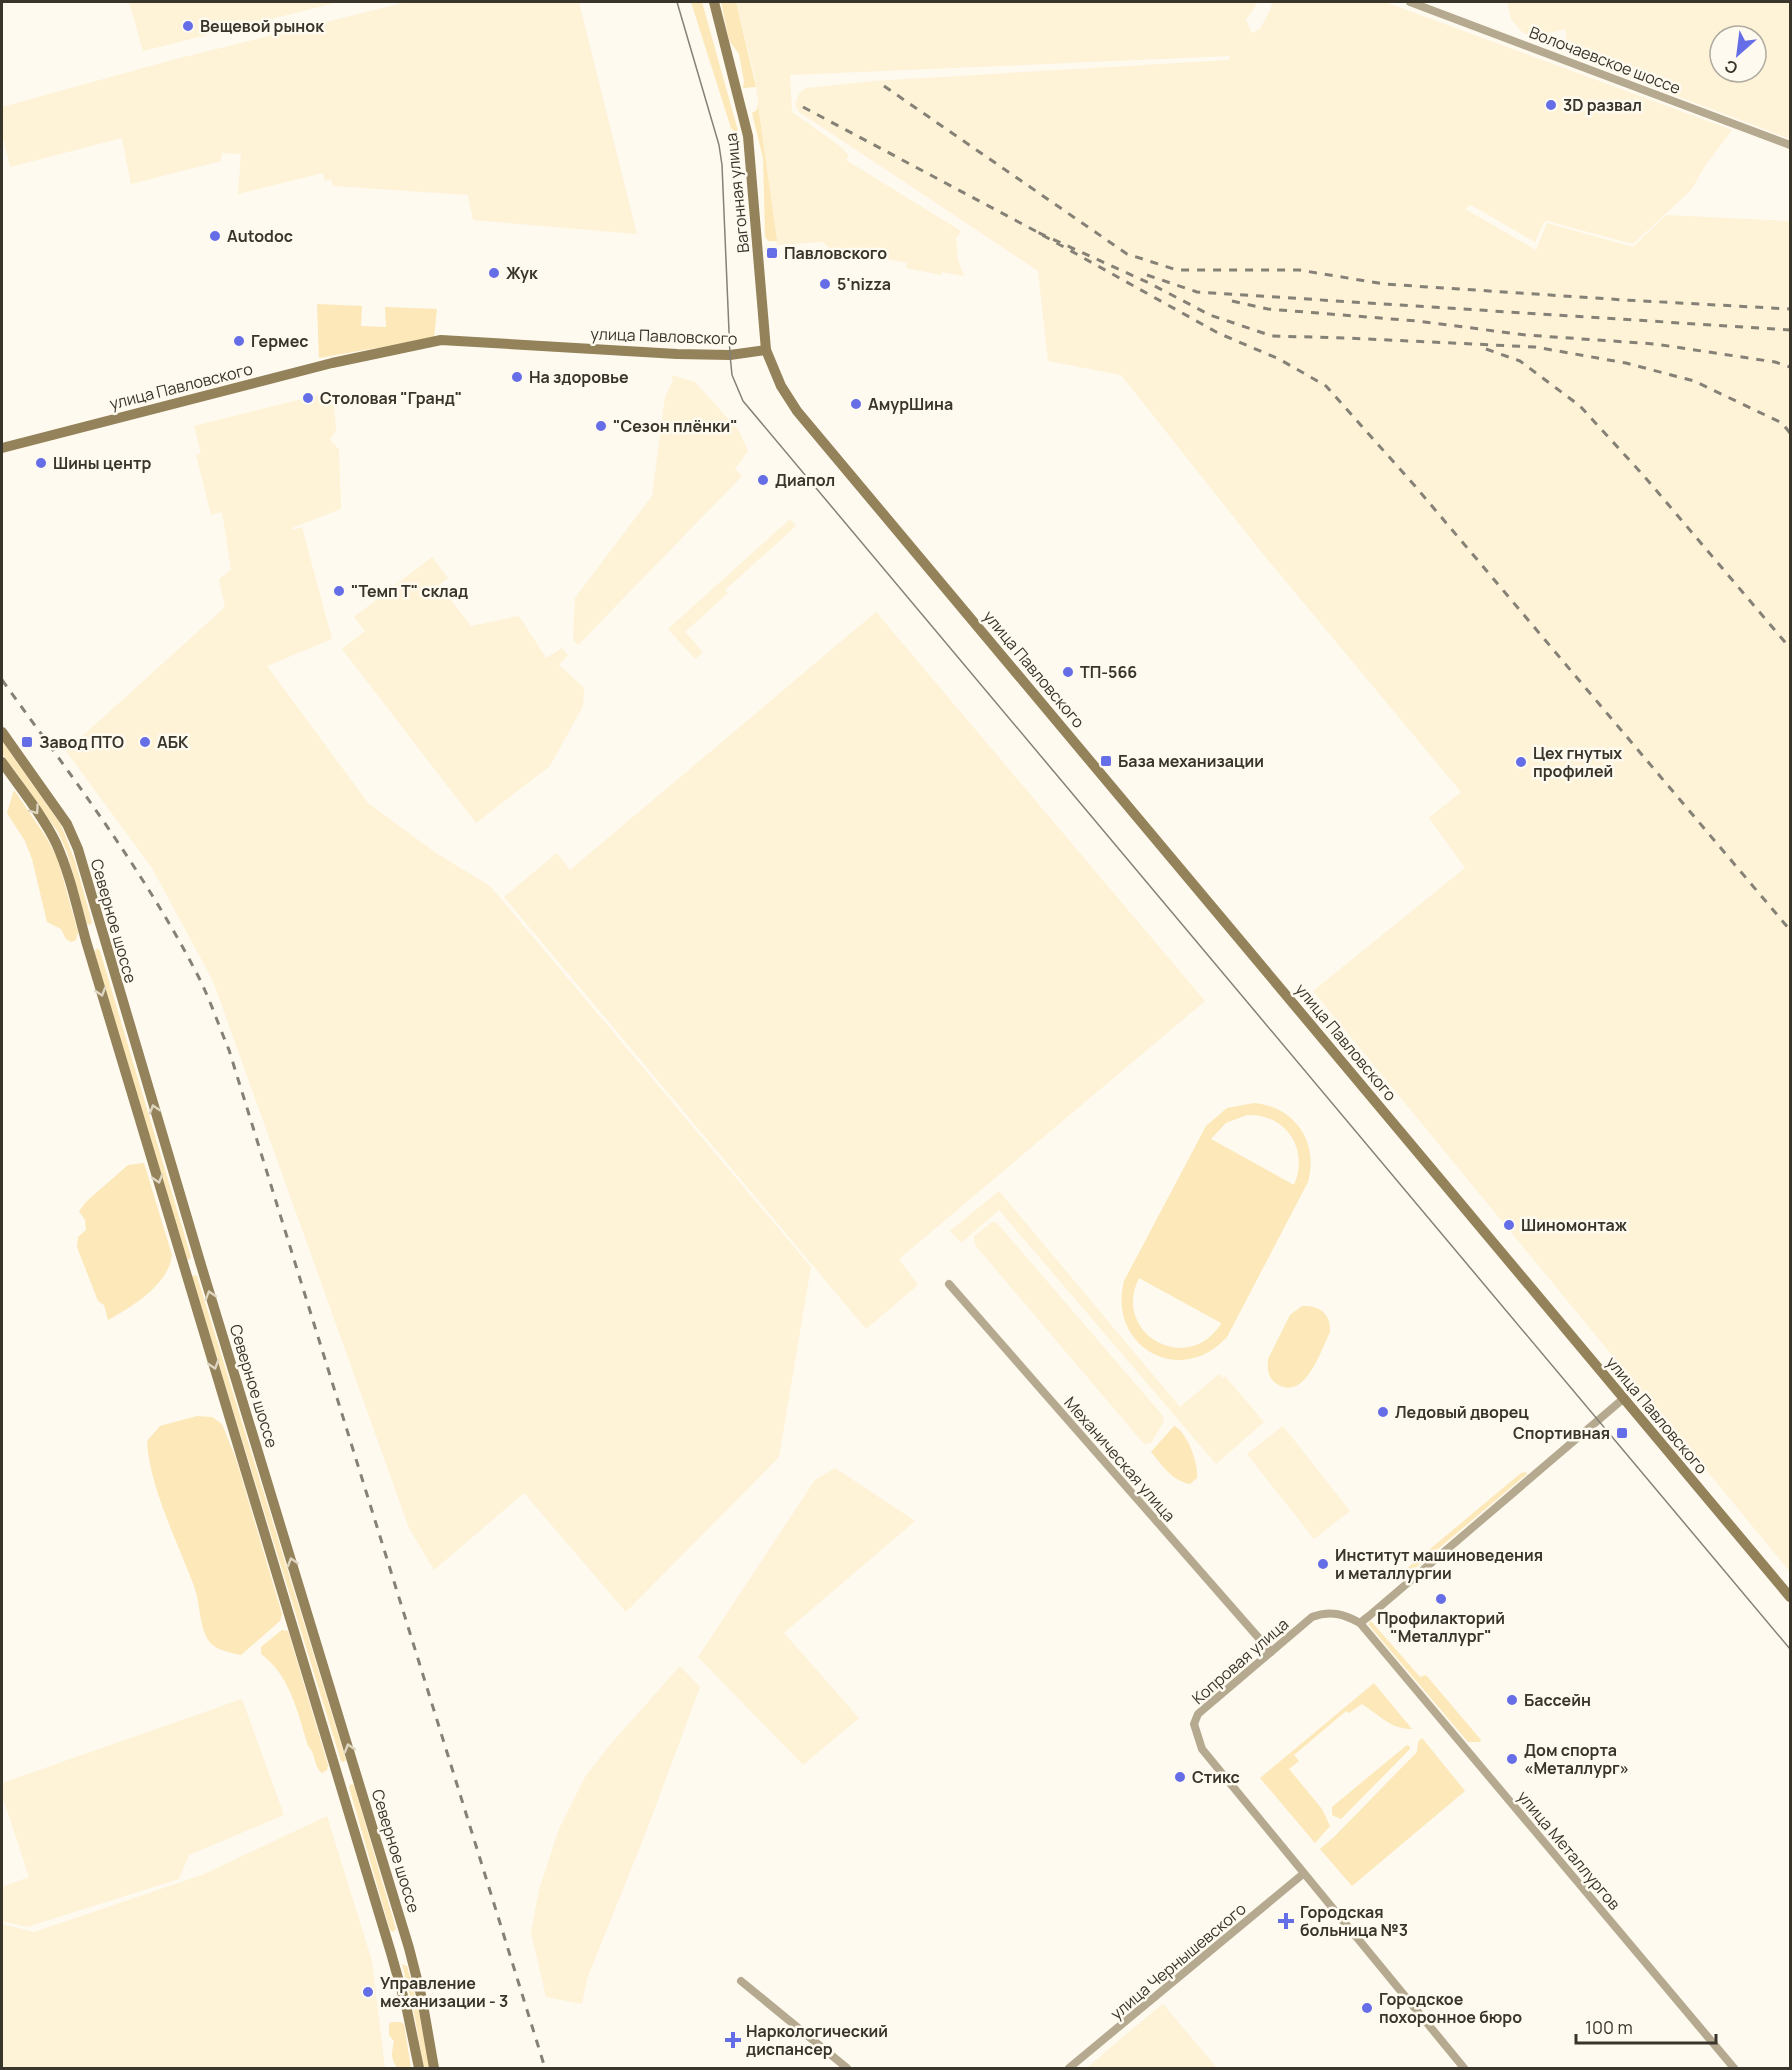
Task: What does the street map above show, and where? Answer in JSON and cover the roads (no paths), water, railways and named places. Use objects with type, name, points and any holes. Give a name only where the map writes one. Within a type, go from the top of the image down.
[{"type":"main road","name":"Вагонная улица","points":[[714,2],[748,136],[766,350]]},
{"type":"main road","name":"улица Павловского","points":[[2,448],[332,363],[441,340],[677,354],[730,355],[766,350],[781,386],[797,411],[1791,1597]]},
{"type":"main road","name":"Северное шоссе","points":[[2,732],[67,824],[78,849],[201,1265],[409,1948],[422,1999],[434,2068]]},
{"type":"main road","name":"Северное шоссе","points":[[2,762],[43,820],[64,863],[391,1953],[407,2010],[419,2068]]},
{"type":"main road","points":[[86,941],[102,936]]},
{"type":"main road","points":[[185,1270],[201,1265]]},
{"type":"main road","points":[[339,1779],[357,1772]]},
{"type":"main road","points":[[391,1953],[409,1948]]},
{"type":"street","name":"Волочаевское шоссе","points":[[1410,2],[1791,145]]},
{"type":"street","name":"Механическая улица","points":[[949,1284],[1271,1652]]},
{"type":"street","points":[[1360,1623],[1623,1399]]},
{"type":"street","name":"Копровая улица","points":[[1360,1623],[1347,1615],[1330,1613],[1312,1617],[1198,1714],[1194,1724],[1202,1749],[1464,2068]]},
{"type":"street","name":"улица Металлургов","points":[[1360,1623],[1734,2068]]},
{"type":"street","name":"улица Чернышевского","points":[[1070,2068],[1303,1874]]},
{"type":"street","points":[[741,1981],[847,2068]]},
{"type":"tram line","points":[[677,2],[719,145],[722,165],[730,355],[732,375],[743,401],[1790,1649]]},
{"type":"railway","points":[[884,86],[1127,254],[1177,270],[1299,270],[1384,284],[1790,309]]},
{"type":"railway","points":[[803,107],[1043,235]]},
{"type":"railway","points":[[1790,433],[1782,423],[1694,381],[1626,363],[1535,347],[1272,336],[1210,315],[1149,283],[1037,232],[1218,333],[1279,359],[1326,386],[1415,486],[1790,930]]},
{"type":"railway","points":[[1147,275],[1197,292],[1790,330]]},
{"type":"railway","points":[[1232,301],[1268,309],[1417,321],[1526,335],[1655,344],[1775,362],[1790,367]]},
{"type":"railway","points":[[1486,349],[1520,361],[1580,406],[1644,476],[1790,648]]},
{"type":"railway","points":[[2,680],[79,786],[152,894],[200,980],[229,1050],[545,2068]]},
{"type":"place","name":"Вещевой рынок","points":[[188,26]]},
{"type":"place","name":"3D развал","points":[[1551,105]]},
{"type":"place","name":"Autodoc","points":[[215,236]]},
{"type":"place","name":"Павловского","points":[[772,253]]},
{"type":"place","name":"Жук","points":[[494,273]]},
{"type":"place","name":"5'nizza","points":[[825,284]]},
{"type":"place","name":"Гермес","points":[[239,341]]},
{"type":"place","name":"На здоровье","points":[[517,377]]},
{"type":"place","name":"Столовая \"Гранд\"","points":[[308,398]]},
{"type":"place","name":"АмурШина","points":[[856,404]]},
{"type":"place","name":"\"Сезон плёнки\"","points":[[601,426]]},
{"type":"place","name":"Шины центр","points":[[41,463]]},
{"type":"place","name":"Диапол","points":[[763,480]]},
{"type":"place","name":"\"Темп Т\" склад","points":[[339,591]]},
{"type":"place","name":"ТП-566","points":[[1068,672]]},
{"type":"place","name":"Завод ПТО","points":[[27,742]]},
{"type":"place","name":"АБК","points":[[145,742]]},
{"type":"place","name":"База механизации","points":[[1106,761]]},
{"type":"place","name":"Цех гнутых профилей","points":[[1521,762]]},
{"type":"place","name":"Шиномонтаж","points":[[1509,1225]]},
{"type":"place","name":"Ледовый дворец","points":[[1383,1412]]},
{"type":"place","name":"Спортивная","points":[[1622,1433]]},
{"type":"place","name":"Институт машиноведения и металлургии","points":[[1323,1564]]},
{"type":"place","name":"Профилакторий \"Металлург\"","points":[[1441,1599]]},
{"type":"place","name":"Бассейн","points":[[1512,1700]]},
{"type":"place","name":"Дом спорта «Металлург»","points":[[1512,1759]]},
{"type":"place","name":"Стикс","points":[[1180,1777]]},
{"type":"place","name":"Городская больница №3","points":[[1286,1921]]},
{"type":"place","name":"Управление механизации - 3","points":[[368,1992]]},
{"type":"place","name":"Городское похоронное бюро","points":[[1367,2008]]},
{"type":"place","name":"Наркологический диспансер","points":[[733,2040]]}]
